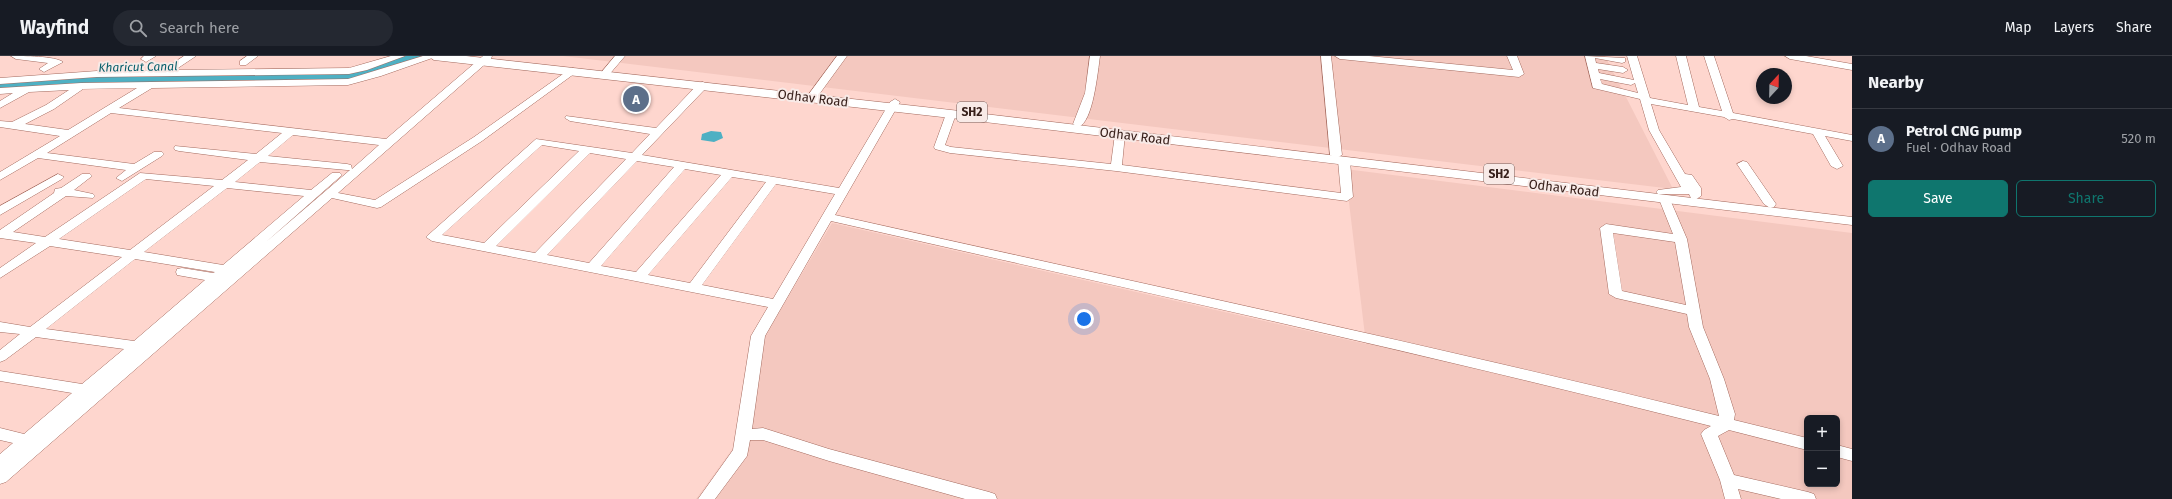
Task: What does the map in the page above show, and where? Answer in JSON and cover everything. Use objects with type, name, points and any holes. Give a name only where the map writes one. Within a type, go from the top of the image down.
[{"type":"main road","name":"Odhav Road","points":[[433,56],[481,58],[894,105],[1078,124],[1340,158]]},
{"type":"main road","name":"Odhav Road","points":[[481,58],[573,71],[604,71],[703,85],[813,96]]},
{"type":"main road","name":"Odhav Road","points":[[894,105],[951,114],[1120,134],[1663,196]]},
{"type":"main road","name":"SH2","points":[[1695,193],[1852,221]]},
{"type":"main road","name":"SH2","points":[[1663,196],[1695,193],[1852,214]]},
{"type":"street","points":[[16,56],[58,62],[44,69]]},
{"type":"street","points":[[176,66],[191,56]]},
{"type":"street","points":[[243,63],[253,56]]},
{"type":"street","points":[[0,81],[97,74],[349,71],[364,68],[400,56]]},
{"type":"street","points":[[0,91],[81,86],[348,82],[433,56]]},
{"type":"street","points":[[604,71],[615,56]]},
{"type":"street","points":[[604,71],[620,56]]},
{"type":"street","points":[[813,96],[842,56]]},
{"type":"street","points":[[1078,124],[1090,92],[1095,56]]},
{"type":"street","points":[[951,114],[939,147],[941,148],[1347,197],[1326,56]]},
{"type":"street","points":[[1340,56],[1519,74],[1512,56]]},
{"type":"street","points":[[1429,56],[1432,66]]},
{"type":"street","points":[[1597,56],[1626,62],[1648,99]]},
{"type":"street","points":[[1638,56],[1654,130],[1695,193]]},
{"type":"street","points":[[1681,56],[1694,109]]},
{"type":"street","points":[[1709,56],[1729,117]]},
{"type":"street","points":[[1790,56],[1850,68]]},
{"type":"street","points":[[1838,56],[1850,68]]},
{"type":"street","points":[[0,462],[137,346],[224,276],[239,272],[328,194],[383,142],[481,58]]},
{"type":"street","points":[[25,65],[37,59]]},
{"type":"street","points":[[1592,65],[1626,62]]},
{"type":"street","points":[[1592,65],[1597,86],[1601,88],[1729,117],[1852,138]]},
{"type":"street","points":[[1592,65],[1630,82]]},
{"type":"street","points":[[328,194],[377,204],[478,140],[573,71]]},
{"type":"street","points":[[0,177],[72,134],[149,85]]},
{"type":"street","points":[[538,258],[703,85]]},
{"type":"street","points":[[15,126],[50,107],[81,86]]},
{"type":"street","points":[[0,105],[28,89]]},
{"type":"street","points":[[706,499],[741,452],[758,336],[894,105]]},
{"type":"street","points":[[110,110],[122,110],[290,132],[383,142]]},
{"type":"street","points":[[570,118],[658,132]]},
{"type":"street","points":[[0,124],[72,134]]},
{"type":"street","points":[[0,358],[290,132]]},
{"type":"street","points":[[1817,132],[1837,166]]},
{"type":"street","points":[[1116,168],[1120,134]]},
{"type":"street","points":[[0,478],[314,194],[347,167],[383,142]]},
{"type":"street","points":[[777,304],[486,248],[432,236],[460,214],[540,142],[843,192]]},
{"type":"street","points":[[179,148],[347,167]]},
{"type":"street","points":[[486,248],[586,150]]},
{"type":"street","points":[[122,178],[158,154]]},
{"type":"street","points":[[37,155],[136,168]]},
{"type":"street","points":[[1743,164],[1770,204]]},
{"type":"street","points":[[592,268],[682,166]]},
{"type":"street","points":[[639,277],[728,174]]},
{"type":"street","points":[[0,274],[144,175],[314,194]]},
{"type":"street","points":[[1,236],[86,176]]},
{"type":"street","points":[[0,211],[35,187],[58,177]]},
{"type":"street","points":[[693,288],[773,181]]},
{"type":"street","points":[[35,187],[89,196]]},
{"type":"street","points":[[1695,193],[1686,191],[1663,196],[1681,239],[1696,327],[1721,393],[1727,414],[1725,425]]},
{"type":"street","points":[[828,217],[1380,340],[1575,386],[1725,425],[1804,443]]},
{"type":"street","points":[[1681,239],[1606,228],[1616,294],[1693,311]]},
{"type":"street","points":[[1,236],[224,276]]},
{"type":"street","points":[[0,327],[137,346]]},
{"type":"street","points":[[0,376],[85,390]]},
{"type":"street","points":[[1725,425],[1709,434],[1728,480],[1733,499]]},
{"type":"street","points":[[0,434],[27,440]]},
{"type":"street","points":[[744,435],[764,434],[835,457],[989,499]]},
{"type":"street","points":[[1840,452],[1852,455]]},
{"type":"street","points":[[1728,480],[1808,499]]},
{"type":"shaded area","points":[[563,56],[1605,56],[1673,189]]},
{"type":"shaded area","points":[[1345,169],[1852,233],[1852,499],[696,499],[736,444],[765,336],[832,223],[1366,344]]},
{"type":"water","points":[[711,131],[721,132],[723,138],[714,142],[701,140],[702,134]]},
{"type":"waterway","name":"Kharicut Canal","points":[[0,86],[89,80],[335,76],[362,74],[418,56]]},
{"type":"place","name":"Petrol CNG pump","points":[[636,99]]}]
